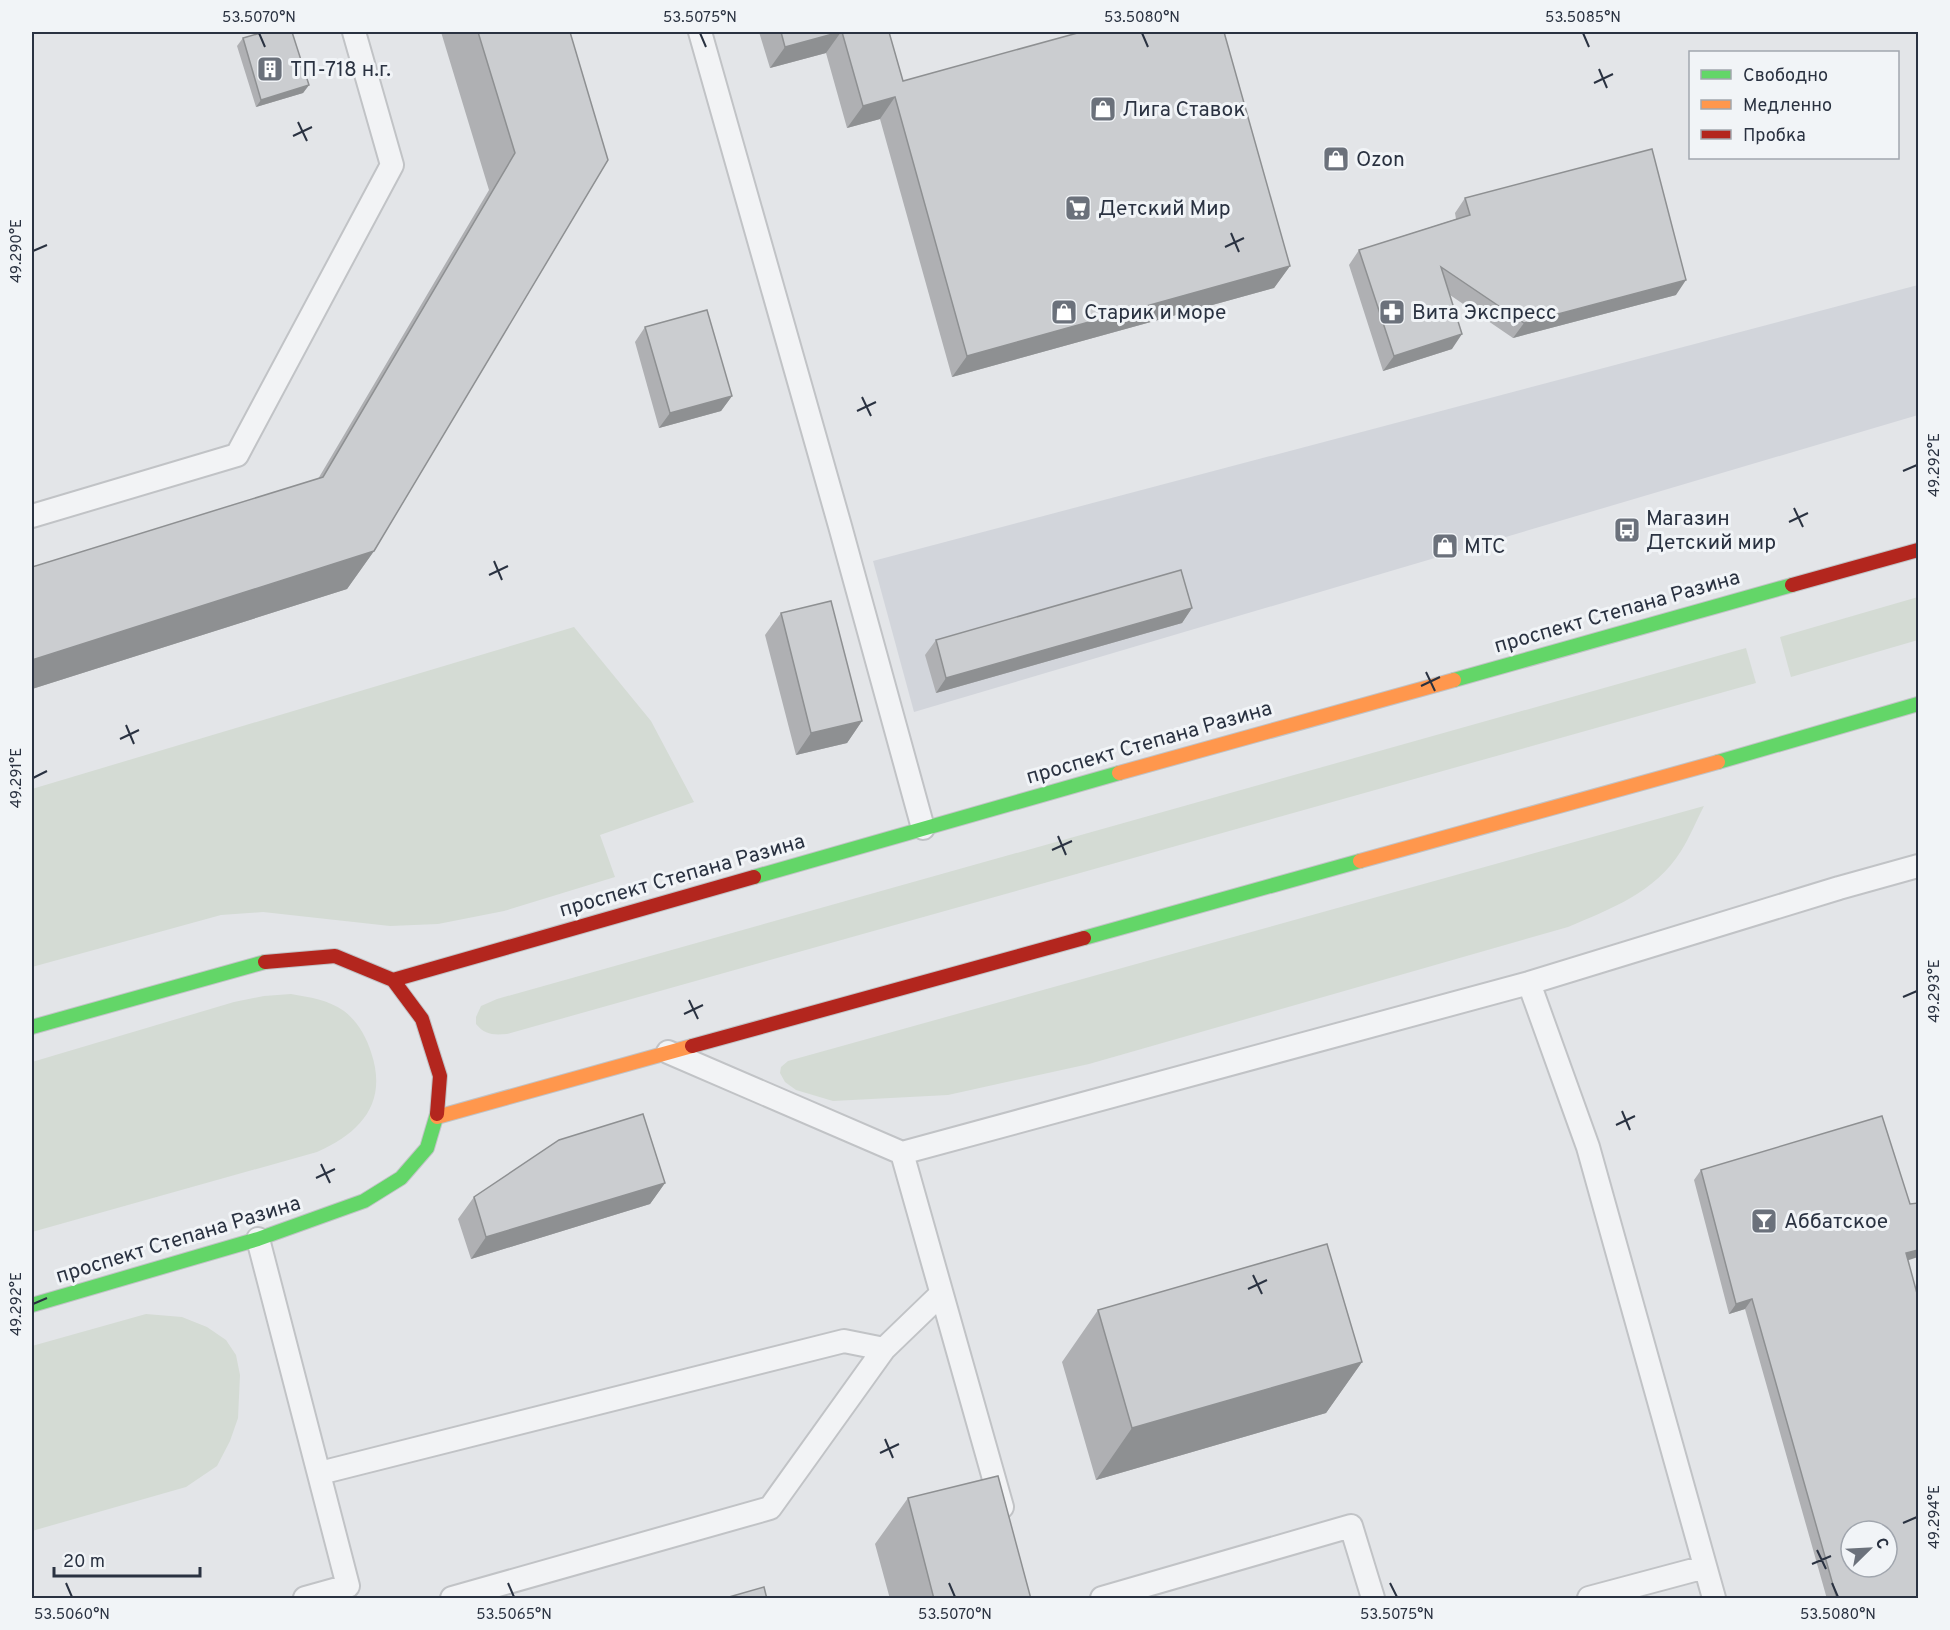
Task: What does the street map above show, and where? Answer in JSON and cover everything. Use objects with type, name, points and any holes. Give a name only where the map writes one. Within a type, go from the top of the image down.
[{"type":"main road","name":"проспект Степана Разина","points":[[32,1305],[258,1239],[364,1202],[400,1178],[427,1148],[437,1118],[440,1076],[422,1019],[393,980],[922,828],[1918,549]]},
{"type":"main road","points":[[437,1118],[668,1052],[1760,751],[1918,704]]},
{"type":"main road","points":[[32,1026],[270,961],[335,956],[393,980]]},
{"type":"lane","points":[[32,516],[237,455],[392,165],[354,32]]},
{"type":"lane","points":[[700,32],[840,526],[922,828]]},
{"type":"lane","points":[[668,1052],[902,1153],[1529,983],[1828,891],[1918,866]]},
{"type":"lane","points":[[1529,983],[1588,1147],[1714,1599]]},
{"type":"lane","points":[[902,1153],[1008,1530]]},
{"type":"lane","points":[[258,1239],[350,1592],[305,1599]]},
{"type":"lane","points":[[452,1599],[770,1508],[884,1349],[941,1294]]},
{"type":"lane","points":[[320,1473],[844,1341],[884,1349]]},
{"type":"lane","points":[[1102,1599],[1351,1526],[1373,1599]]},
{"type":"lane","points":[[1589,1599],[1705,1567]]},
{"type":"shaded area","points":[[1918,285],[1918,415],[914,712],[873,561]]},
{"type":"shaded area","points":[[1918,597],[1918,640],[1791,677],[1780,637]]},
{"type":"shaded area","points":[[574,627],[651,721],[694,802],[600,835],[615,877],[504,911],[438,924],[390,926],[263,912],[221,915],[32,967],[32,789]]},
{"type":"shaded area","points":[[1746,648],[1756,683],[507,1034],[490,1034],[476,1024],[476,1017],[481,1006],[497,999]]},
{"type":"shaded area","points":[[1704,806],[1681,851],[1658,878],[1630,898],[1568,927],[1089,1064],[948,1095],[833,1101],[796,1090],[785,1082],[780,1073],[781,1067],[788,1061]]},
{"type":"shaded area","points":[[291,994],[319,999],[338,1007],[353,1019],[364,1035],[371,1052],[376,1086],[367,1113],[358,1125],[347,1135],[317,1152],[32,1232],[32,1062],[234,1002]]},
{"type":"shaded area","points":[[146,1314],[182,1317],[207,1327],[226,1340],[236,1355],[240,1375],[238,1418],[230,1441],[217,1466],[186,1487],[32,1531],[32,1346]]},
{"type":"building","name":"ТП-718 н.г.","points":[[264,32],[292,32],[309,85],[261,100],[243,38]]},
{"type":"building","points":[[478,32],[570,32],[608,160],[374,551],[32,660],[32,567],[323,477],[515,153]]},
{"type":"building","points":[[781,32],[840,32],[785,47]]},
{"type":"building","name":"Детский Мир","points":[[842,32],[889,32],[903,81],[1081,32],[1224,32],[1290,266],[967,356],[895,97],[863,106]]},
{"type":"building","points":[[1652,149],[1686,280],[1524,323],[1441,267],[1462,334],[1394,356],[1359,250],[1470,215],[1465,198]]},
{"type":"building","points":[[707,310],[732,396],[670,413],[645,327]]},
{"type":"building","points":[[1181,570],[1192,608],[946,678],[936,640]]},
{"type":"building","points":[[831,601],[862,721],[811,733],[781,613]]},
{"type":"building","points":[[643,1114],[665,1183],[486,1237],[474,1197],[559,1140]]},
{"type":"building","points":[[1882,1116],[1910,1204],[1918,1203],[1918,1250],[1906,1253],[1918,1297],[1918,1599],[1837,1599],[1752,1299],[1736,1304],[1701,1170]]},
{"type":"building","points":[[1327,1244],[1362,1362],[1132,1428],[1098,1310]]},
{"type":"building","points":[[998,1476],[1031,1599],[934,1599],[908,1498]]},
{"type":"building","points":[[764,1587],[767,1599],[722,1599]]},
{"type":"traffic: fast","points":[[1454,680],[1792,585]]},
{"type":"traffic: fast","points":[[1718,762],[1918,704]]},
{"type":"traffic: fast","points":[[754,877],[1119,773]]},
{"type":"traffic: fast","points":[[1084,938],[1360,861]]},
{"type":"traffic: fast","points":[[32,1027],[265,962]]},
{"type":"traffic: fast","points":[[32,1305],[258,1239],[364,1201],[401,1178],[427,1148],[437,1114]]},
{"type":"traffic: slow","points":[[1119,773],[1454,680]]},
{"type":"traffic: slow","points":[[1360,861],[1718,762]]},
{"type":"traffic: slow","points":[[437,1117],[692,1046]]},
{"type":"traffic: jam","points":[[1792,585],[1918,550]]},
{"type":"traffic: jam","points":[[393,980],[754,877]]},
{"type":"traffic: jam","points":[[692,1046],[1084,938]]},
{"type":"traffic: jam","points":[[265,962],[335,956],[393,980],[422,1019],[440,1076],[437,1114]]},
{"type":"place","name":"ТП-718 н.г.","points":[[270,69]]},
{"type":"place","name":"Лига Ставок","points":[[1103,109]]},
{"type":"place","name":"Ozon","points":[[1336,159]]},
{"type":"place","name":"Детский Мир","points":[[1078,208]]},
{"type":"place","name":"Старик и море","points":[[1064,312]]},
{"type":"place","name":"Вита Экспресс","points":[[1392,312]]},
{"type":"place","name":"Магазин Детский мир","points":[[1627,530]]},
{"type":"place","name":"МТС","points":[[1445,546]]},
{"type":"place","name":"Аббатское","points":[[1764,1221]]}]
